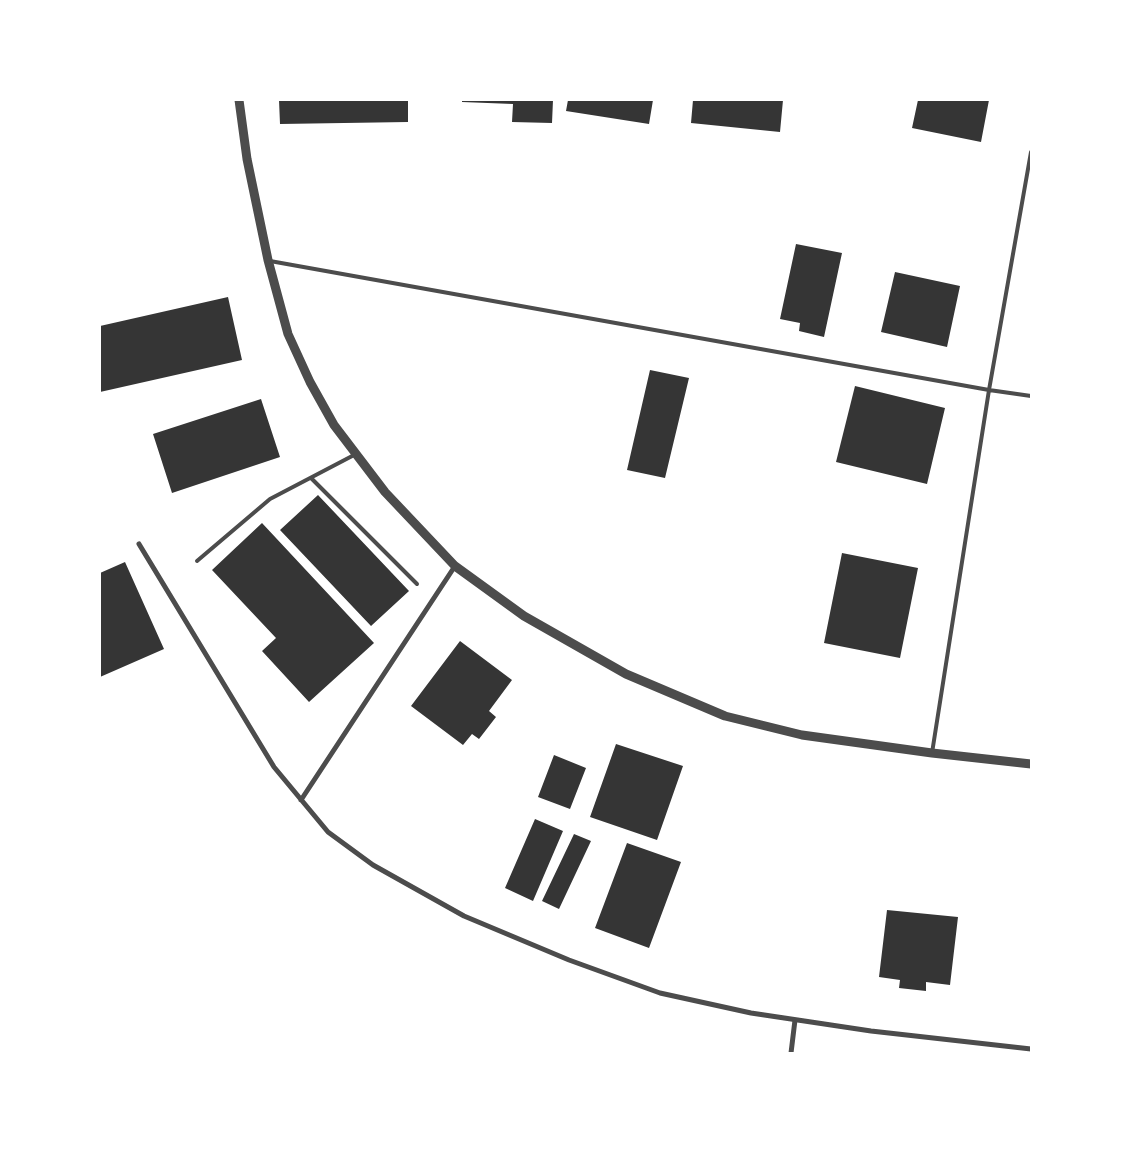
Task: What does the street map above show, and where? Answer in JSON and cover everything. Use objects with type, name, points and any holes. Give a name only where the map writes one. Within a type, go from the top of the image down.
[{"type":"street","points":[[239,100],[247,158],[268,260],[288,334],[310,382],[334,425],[385,492],[455,566],[524,616],[626,674],[725,716],[802,735],[932,753],[1031,764]]},
{"type":"street","points":[[139,544],[274,767],[328,832],[373,865],[464,916],[569,960],[660,993],[752,1013],[795,1020],[871,1031],[1031,1049]]},
{"type":"street","points":[[301,800],[455,566]]},
{"type":"street","points":[[791,1053],[795,1020]]},
{"type":"lane","points":[[932,753],[989,390],[1031,152]]},
{"type":"lane","points":[[268,260],[1031,396]]},
{"type":"lane","points":[[197,561],[270,499],[356,454]]},
{"type":"lane","points":[[311,478],[416,584]]},
{"type":"building","points":[[279,100],[408,100],[408,122],[280,124]]},
{"type":"building","points":[[462,100],[553,100],[552,123],[512,122],[513,104],[462,102]]},
{"type":"building","points":[[568,100],[653,100],[649,124],[566,111]]},
{"type":"building","points":[[693,100],[783,100],[780,132],[691,123]]},
{"type":"building","points":[[918,100],[989,100],[981,142],[912,128]]},
{"type":"building","points":[[796,244],[842,253],[824,337],[799,331],[800,323],[780,319]]},
{"type":"building","points":[[895,272],[960,286],[947,347],[881,332]]},
{"type":"building","points":[[228,297],[242,360],[100,392],[100,326]]},
{"type":"building","points":[[650,370],[689,378],[665,478],[627,470]]},
{"type":"building","points":[[855,386],[945,408],[927,484],[836,462]]},
{"type":"building","points":[[261,399],[280,457],[172,493],[153,434]]},
{"type":"building","points":[[318,495],[409,591],[371,626],[280,530]]},
{"type":"building","points":[[262,523],[374,643],[309,702],[262,651],[276,638],[212,570]]},
{"type":"building","points":[[842,553],[918,568],[900,658],[824,643]]},
{"type":"building","points":[[125,562],[164,649],[100,677],[100,573]]},
{"type":"building","points":[[460,641],[512,680],[489,711],[496,717],[479,739],[472,734],[463,745],[411,706]]},
{"type":"building","points":[[616,744],[683,766],[657,840],[590,817]]},
{"type":"building","points":[[554,755],[586,768],[570,809],[538,797]]},
{"type":"building","points":[[535,819],[563,831],[533,901],[505,888]]},
{"type":"building","points":[[574,834],[591,841],[559,909],[542,901]]},
{"type":"building","points":[[627,843],[681,862],[649,948],[595,928]]},
{"type":"building","points":[[887,910],[958,917],[950,985],[926,982],[926,991],[899,988],[900,980],[879,977]]}]
